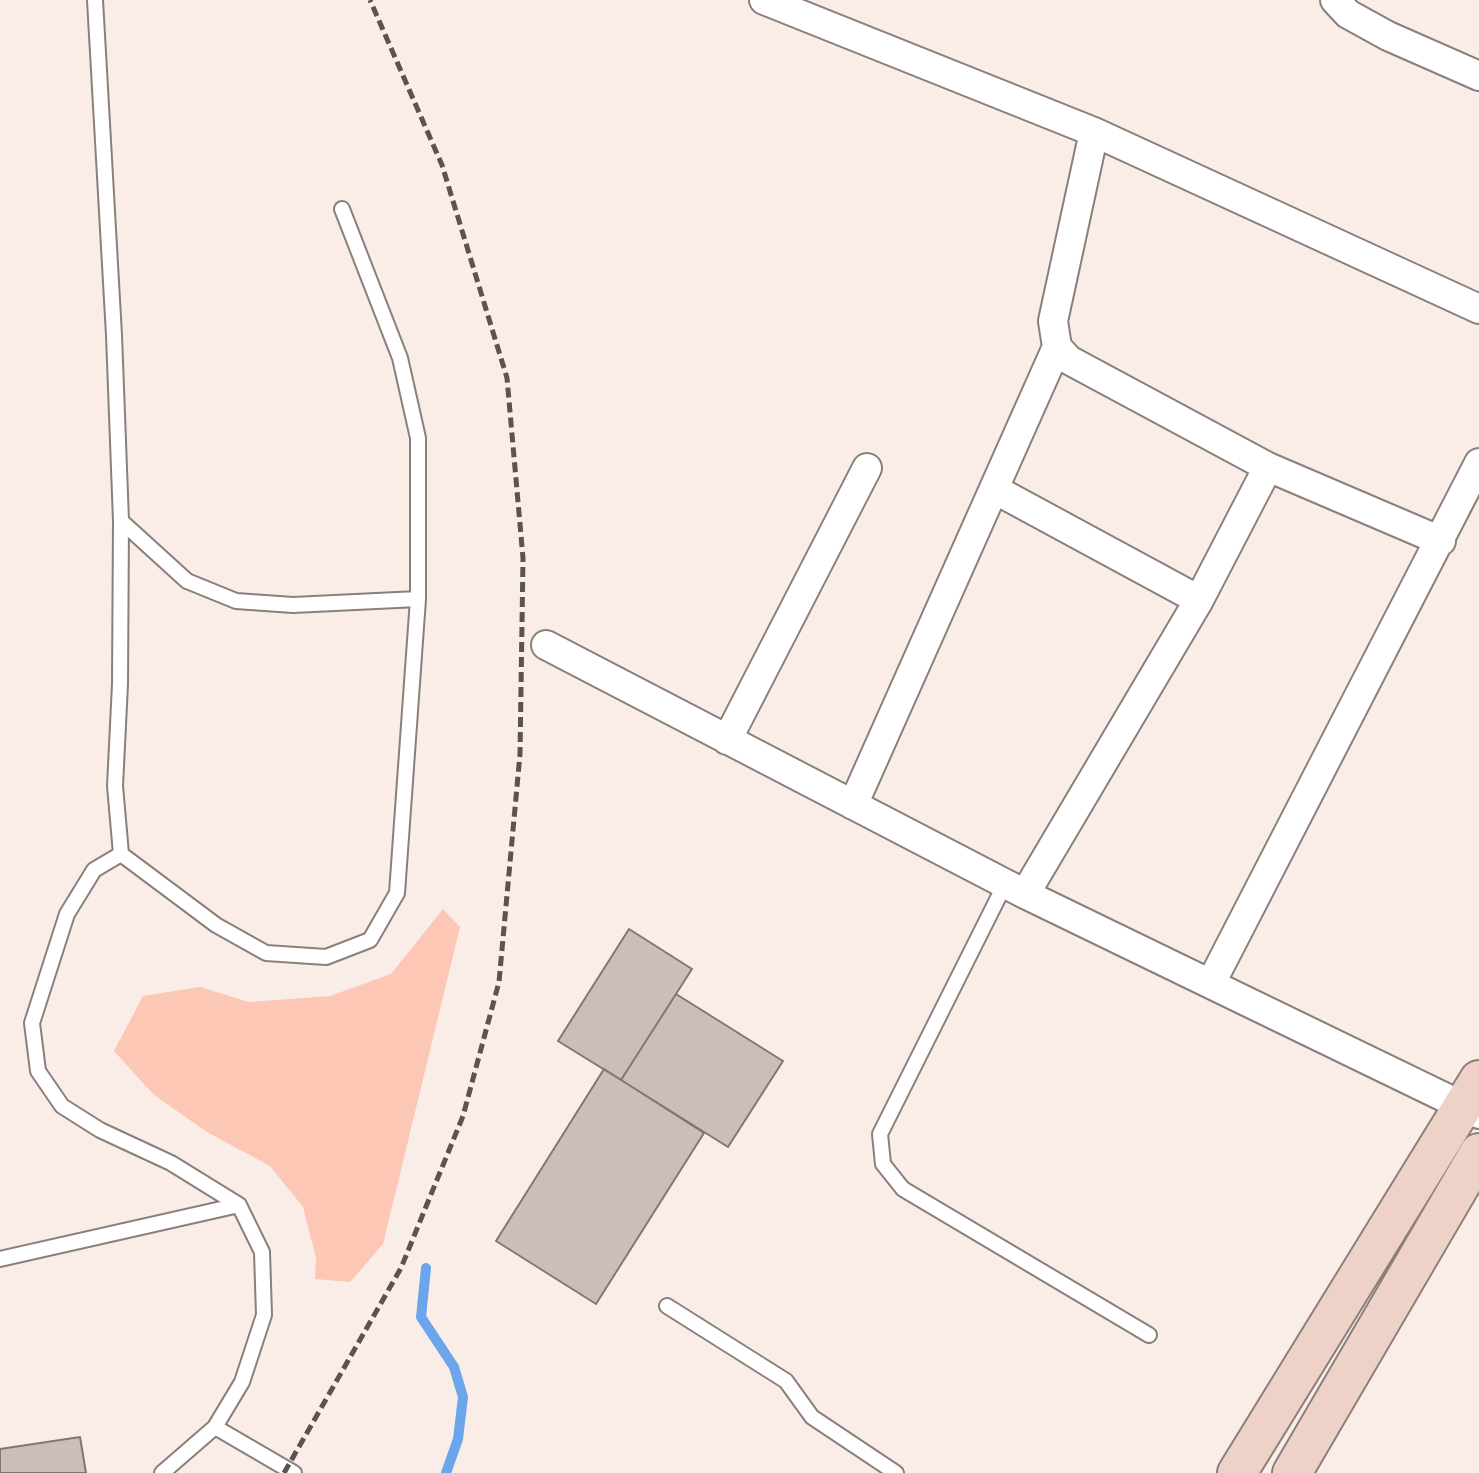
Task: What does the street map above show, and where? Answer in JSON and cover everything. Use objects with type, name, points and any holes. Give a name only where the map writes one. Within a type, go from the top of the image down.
[{"type":"main road","points":[[1237,1473],[1474,1100]]},
{"type":"main road","points":[[1292,1473],[1479,1153]]},
{"type":"street","points":[[764,0],[1094,132],[1479,309]]},
{"type":"street","points":[[1335,0],[1348,13],[1388,36],[1479,76]]},
{"type":"street","points":[[853,805],[1057,347],[1053,321],[1094,132]]},
{"type":"street","points":[[1057,347],[1069,360],[1268,467],[1441,541]]},
{"type":"street","points":[[1211,983],[1479,464]]},
{"type":"street","points":[[1016,888],[1199,600],[1268,467]]},
{"type":"street","points":[[727,740],[867,468]]},
{"type":"street","points":[[994,489],[1199,600]]},
{"type":"street","points":[[546,645],[1016,888],[1211,983],[1474,1100]]},
{"type":"lane","points":[[95,0],[114,335],[121,521],[116,786],[121,854],[216,925],[266,953],[326,957],[370,940],[397,893],[418,599],[418,438],[400,358],[342,209]]},
{"type":"lane","points":[[121,521],[187,581],[236,601],[293,605],[418,599]]},
{"type":"lane","points":[[121,854],[94,870],[67,914],[32,1023],[38,1071],[62,1106],[100,1130],[171,1163],[239,1205],[262,1252],[264,1315],[242,1382],[215,1427],[162,1473]]},
{"type":"lane","points":[[1016,888],[880,1134],[883,1164],[902,1189],[1149,1335]]},
{"type":"lane","points":[[0,1259],[239,1205]]},
{"type":"lane","points":[[667,1306],[786,1381],[812,1417],[896,1473]]},
{"type":"lane","points":[[215,1427],[294,1473]]},
{"type":"shaded area","points":[[443,909],[460,927],[383,1244],[350,1282],[315,1279],[316,1258],[303,1207],[270,1166],[207,1132],[154,1095],[114,1051],[143,996],[200,987],[249,1002],[330,996],[391,974]]},
{"type":"building","points":[[629,929],[692,969],[621,1080],[558,1041]]},
{"type":"building","points":[[676,994],[783,1061],[728,1147],[621,1080]]},
{"type":"building","points":[[604,1069],[704,1133],[596,1304],[496,1241]]},
{"type":"building","points":[[80,1437],[86,1473],[0,1473],[0,1449]]},
{"type":"waterway","points":[[426,1268],[421,1317],[454,1367],[463,1397],[458,1439],[446,1473]]},
{"type":"railway","points":[[284,1473],[401,1268],[463,1116],[499,982],[520,754],[523,558],[507,378],[442,165],[370,0]]}]
